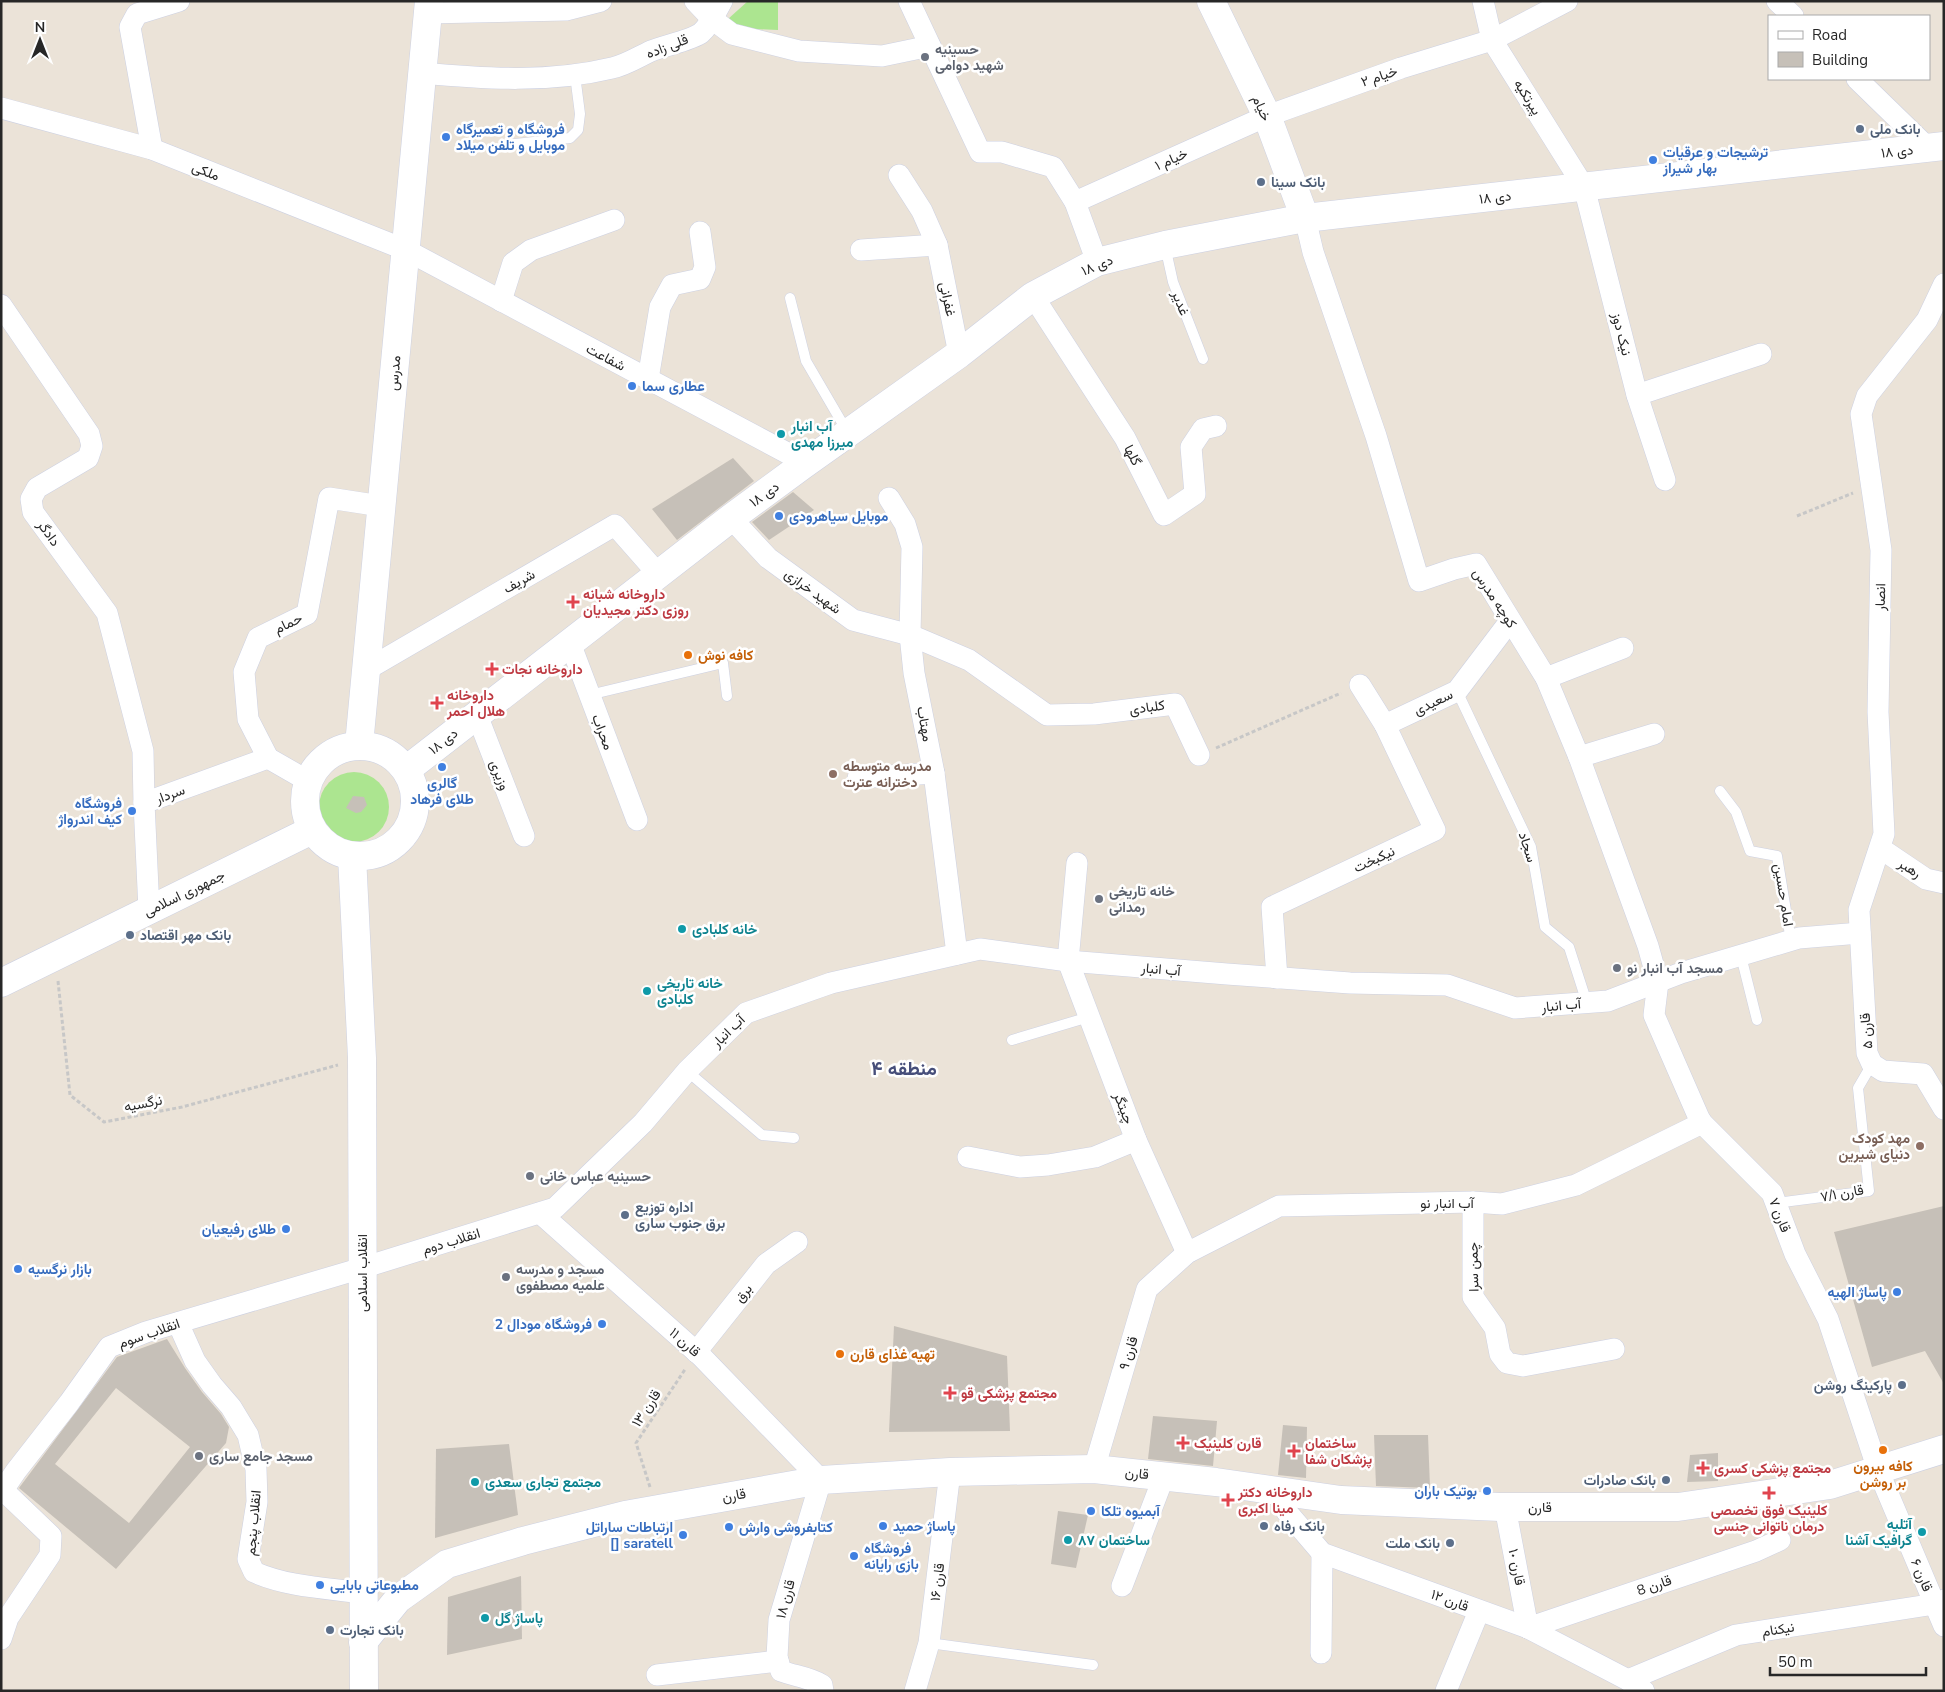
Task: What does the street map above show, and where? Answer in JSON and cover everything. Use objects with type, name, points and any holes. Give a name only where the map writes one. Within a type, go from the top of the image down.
[{"type":"main road","name":"خیام","points":[[1211,1],[1267,116],[1305,218]]},
{"type":"main road","name":"مدرس","points":[[358,745],[429,7]]},
{"type":"main road","name":"۱۸ دی","points":[[406,770],[731,518],[959,354],[1033,296],[1097,262],[1165,245],[1305,218],[1936,147]]},
{"type":"main road","points":[[358,745],[377,748],[393,756],[406,770],[414,787],[415,806],[413,819],[399,840],[377,854],[352,856],[329,847],[312,830],[306,814],[304,797],[308,781],[316,766],[328,755],[343,748],[358,745]]},
{"type":"main road","name":"جمهوری اسلامی","points":[[1,983],[312,830]]},
{"type":"main road","name":"انقلاب اسلامی","points":[[352,856],[362,1058],[364,1691]]},
{"type":"main road","name":"قارن","points":[[363,1642],[398,1599],[447,1564],[523,1541],[625,1514],[821,1480],[950,1472],[1094,1469],[1164,1476],[1341,1500],[1505,1507],[1678,1507],[1830,1485],[1944,1449]]},
{"type":"street","points":[[152,149],[130,27],[136,14],[179,1]]},
{"type":"street","points":[[429,7],[566,10],[601,1]]},
{"type":"street","points":[[695,1],[717,10],[732,34],[799,51],[882,56],[930,46]]},
{"type":"street","points":[[909,1],[980,152],[1002,152],[1053,167],[1075,202],[1097,262]]},
{"type":"street","name":"پیرتکیه","points":[[1484,1],[1492,40],[1584,187]]},
{"type":"street","name":"خیام ۲","points":[[1267,116],[1401,68],[1492,40],[1567,1]]},
{"type":"street","points":[[1777,1],[1792,15]]},
{"type":"street","name":"قلی زاده","points":[[423,73],[474,78],[515,79],[575,75],[614,68],[651,51],[700,34],[717,10]]},
{"type":"street","points":[[1858,80],[1936,147]]},
{"type":"street","name":"ملکی","points":[[1,108],[152,149],[406,250]]},
{"type":"street","name":"خیام ۱","points":[[1075,202],[1267,116]]},
{"type":"street","name":"غفرانی","points":[[899,175],[922,211],[937,245],[959,354]]},
{"type":"street","name":"نیک دوز","points":[[1584,187],[1637,395],[1665,480]]},
{"type":"street","name":"کوچه مدرس","points":[[1305,218],[1313,252],[1376,436],[1419,581],[1476,564],[1546,678],[1579,757],[1648,946],[1658,982]]},
{"type":"street","points":[[501,301],[513,263],[525,254],[531,250],[614,220]]},
{"type":"street","points":[[648,379],[660,307],[672,285],[700,279],[705,267],[700,232]]},
{"type":"street","points":[[861,250],[937,245]]},
{"type":"street","name":"شفاعت","points":[[406,250],[806,463]]},
{"type":"street","name":"انصار","points":[[1860,933],[1859,910],[1884,834],[1878,712],[1881,550],[1861,414],[1867,396],[1927,320],[1944,284]]},
{"type":"street","name":"گلها","points":[[1033,296],[1125,438],[1164,515],[1194,494],[1191,447],[1203,429],[1216,426]]},
{"type":"street","name":"دادگر","points":[[1,305],[89,434],[92,446],[88,458],[37,488],[31,499],[33,512],[107,613],[143,751],[144,803]]},
{"type":"street","points":[[1637,395],[1761,354]]},
{"type":"street","name":"حمام","points":[[268,758],[248,719],[245,691],[244,672],[258,638],[307,614],[329,498],[381,506]]},
{"type":"street","name":"مهتاب","points":[[890,498],[905,524],[912,547],[910,635],[914,673],[934,773],[958,954]]},
{"type":"street","name":"شهید خرازی","points":[[731,518],[768,558],[853,620],[910,635]]},
{"type":"street","name":"شریف","points":[[366,670],[615,525],[659,575]]},
{"type":"street","name":"سعیدی","points":[[1385,725],[1457,691],[1510,621]]},
{"type":"street","name":"کلبادی","points":[[910,635],[969,660],[1047,715],[1094,714],[1175,704],[1199,755]]},
{"type":"street","name":"محراب","points":[[570,643],[637,820]]},
{"type":"street","points":[[1546,678],[1622,648]]},
{"type":"street","points":[[1360,685],[1385,725]]},
{"type":"street","name":"وزیری","points":[[477,715],[524,836]]},
{"type":"street","name":"نیکبخت","points":[[1277,978],[1272,907],[1435,830],[1385,725]]},
{"type":"street","points":[[1579,757],[1654,734]]},
{"type":"street","points":[[268,758],[308,781]]},
{"type":"street","name":"سردار","points":[[149,910],[144,803],[268,758]]},
{"type":"street","points":[[858,778],[934,773]]},
{"type":"street","name":"رهبر","points":[[1880,848],[1926,879],[1944,883]]},
{"type":"street","points":[[1068,961],[1076,863]]},
{"type":"street","name":"آب انبار","points":[[540,1213],[555,1208],[643,1123],[687,1071],[746,1013],[831,983],[980,949],[1068,961],[1277,978],[1447,985],[1516,1008],[1608,1001],[1681,973],[1799,938],[1860,933]]},
{"type":"street","name":"قارن ۵","points":[[1860,933],[1867,1053],[1872,1064],[1883,1071],[1923,1074],[1944,1109]]},
{"type":"street","name":"چیتگر","points":[[1068,961],[1136,1140],[1187,1252]]},
{"type":"street","name":"قارن ٧","points":[[1658,982],[1654,1015],[1702,1123],[1772,1193],[1795,1254],[1828,1319],[1878,1470]]},
{"type":"street","name":"آب انبار نو","points":[[1187,1252],[1279,1206],[1473,1202],[1502,1204],[1576,1185],[1702,1123]]},
{"type":"street","points":[[968,1158],[1020,1167],[1048,1165],[1095,1157],[1136,1140]]},
{"type":"street","name":"چمن سرا","points":[[1473,1202],[1473,1298],[1495,1328],[1500,1354],[1507,1363],[1523,1366],[1614,1349]]},
{"type":"street","name":"انقلاب دوم","points":[[362,1268],[540,1213]]},
{"type":"street","name":"قارن ۱۱","points":[[540,1213],[696,1352],[821,1480]]},
{"type":"street","name":"برق","points":[[696,1352],[766,1264],[797,1242]]},
{"type":"street","name":"قارن ٩","points":[[1094,1469],[1147,1289],[1187,1252]]},
{"type":"street","name":"انقلاب سوم","points":[[2,1491],[109,1347],[146,1332],[362,1268]]},
{"type":"street","name":"انقلاب پنجم","points":[[178,1323],[194,1361],[231,1407],[248,1435],[256,1469],[257,1502],[248,1560],[254,1572],[282,1581],[363,1593]]},
{"type":"street","name":"قارن ۶","points":[[1878,1470],[1939,1602],[1944,1626]]},
{"type":"street","name":"قارن ۱۶","points":[[915,1691],[929,1643],[950,1472]]},
{"type":"street","points":[[1122,1586],[1164,1476]]},
{"type":"street","name":"قارن ۱۸","points":[[778,1661],[779,1620],[821,1480]]},
{"type":"street","name":"قارن ۱۲","points":[[1275,1490],[1287,1512],[1322,1553],[1528,1628],[1636,1685]]},
{"type":"street","points":[[1,1640],[8,1618],[50,1555],[51,1536],[2,1491]]},
{"type":"street","name":"قارن ١٠","points":[[1505,1507],[1528,1628]]},
{"type":"street","name":"قارن 8","points":[[1528,1628],[1756,1550],[1780,1540]]},
{"type":"street","points":[[1321,1653],[1322,1553]]},
{"type":"street","name":"نیکنام","points":[[1636,1685],[1736,1635],[1939,1602]]},
{"type":"street","points":[[1446,1691],[1480,1611]]},
{"type":"street","points":[[657,1675],[778,1661],[781,1672],[813,1680],[822,1685],[823,1691]]},
{"type":"lane","points":[[506,145],[570,138],[578,130],[580,114],[575,75]]},
{"type":"lane","name":"غدیر","points":[[1165,245],[1173,282],[1203,359]]},
{"type":"lane","points":[[790,298],[806,361],[848,434]]},
{"type":"lane","points":[[589,695],[723,663],[727,696]]},
{"type":"lane","name":"سجاد","points":[[1457,691],[1531,847],[1545,927],[1569,947],[1587,1003]]},
{"type":"lane","name":"امام حسین","points":[[1720,791],[1736,812],[1750,851],[1777,856],[1791,941]]},
{"type":"lane","points":[[1740,956],[1757,1020]]},
{"type":"lane","points":[[1012,1040],[1088,1017]]},
{"type":"lane","name":"قارن ۷/۱","points":[[1776,1203],[1869,1191],[1858,1088],[1872,1064]]},
{"type":"lane","points":[[687,1071],[762,1135],[794,1138]]},
{"type":"lane","points":[[929,1643],[1093,1665]]},
{"type":"path","points":[[1797,516],[1872,485]]},
{"type":"path","points":[[1199,755],[1360,685]]},
{"type":"path","name":"نرگسیه","points":[[55,957],[70,1095],[104,1122],[182,1107],[362,1058]]},
{"type":"path","name":"قارن ۱۳","points":[[657,1509],[636,1443],[696,1352]]},
{"type":"green space","points":[[748,1],[778,1],[778,30],[733,28],[728,19]]},
{"type":"green space","points":[[354,772],[367,775],[379,782],[386,794],[389,807],[386,820],[379,832],[367,839],[354,842],[341,839],[329,832],[322,820],[319,807],[322,794],[329,782],[341,775]]},
{"type":"building","points":[[733,458],[754,481],[677,540],[652,509]]},
{"type":"building","name":"موبایل سیاهرودی","points":[[793,492],[814,510],[769,540],[752,522]]},
{"type":"building","points":[[353,796],[364,797],[367,805],[361,812],[356,813],[346,808]]},
{"type":"building","name":"پاساژ الهیه","points":[[1944,1206],[1944,1384],[1925,1351],[1872,1367],[1834,1232]]},
{"type":"building","name":"مجتمع پزشکی قو","points":[[894,1326],[1007,1356],[1010,1431],[889,1432]]},
{"type":"building","name":"مسجد جامع ساری","points":[[167,1339],[185,1368],[229,1427],[226,1443],[116,1569],[19,1488],[117,1357]],"holes":[[[116,1388],[190,1447],[129,1523],[55,1464]]]},
{"type":"building","name":"قارن کلینیک","points":[[1153,1416],[1217,1421],[1213,1466],[1148,1459]]},
{"type":"building","name":"ساختمان پزشکان شفا","points":[[1283,1425],[1307,1427],[1306,1478],[1278,1475]]},
{"type":"building","points":[[1374,1435],[1428,1435],[1430,1488],[1376,1486]]},
{"type":"building","name":"مجتمع تجاری سعدی","points":[[509,1444],[518,1515],[435,1538],[436,1449]]},
{"type":"building","name":"مجتمع پزشکی کسری","points":[[1718,1453],[1718,1481],[1687,1482],[1690,1455]]},
{"type":"building","name":"ساختمان ٨٧","points":[[1058,1511],[1088,1515],[1076,1568],[1051,1564]]},
{"type":"building","name":"پاساژ گل","points":[[521,1576],[522,1639],[447,1655],[448,1597]]},
{"type":"place","name":"حسینیه شهید دوامی","points":[[925,57]]},
{"type":"place","name":"بانک ملی","points":[[1860,129]]},
{"type":"place","name":"فروشگاه و تعمیرگاه موبایل و تلفن میلاد","points":[[446,137]]},
{"type":"place","name":"ترشیجات و عرقیات بهار شیراز","points":[[1653,160]]},
{"type":"place","name":"بانک سینا","points":[[1261,182]]},
{"type":"place","name":"عطاری سما","points":[[632,386]]},
{"type":"place","name":"آب انبار میرزا مهدی","points":[[781,434]]},
{"type":"place","name":"موبایل سیاهرودی","points":[[779,516]]},
{"type":"place","name":"داروخانه شبانه روزی دکتر مجیدیان","points":[[573,602]]},
{"type":"place","name":"کافه نوش","points":[[688,655]]},
{"type":"place","name":"داروخانه نجات","points":[[492,669]]},
{"type":"place","name":"داروخانه هلال احمر","points":[[437,703]]},
{"type":"place","name":"گالری طلای فرهاد","points":[[442,767]]},
{"type":"place","name":"مدرسه متوسطه دخترانه عترت","points":[[833,774]]},
{"type":"place","name":"فروشگاه کیف اندرواژ","points":[[132,811]]},
{"type":"place","name":"خانه تاریخی رمدانی","points":[[1099,899]]},
{"type":"place","name":"خانه کلبادی","points":[[682,929]]},
{"type":"place","name":"بانک مهر اقتصاد","points":[[130,935]]},
{"type":"place","name":"مسجد آب انبار نو","points":[[1617,968]]},
{"type":"place","name":"خانه تاریخی کلبادی","points":[[647,991]]},
{"type":"place","name":"مهد کودک دنیای شیرین","points":[[1920,1146]]},
{"type":"place","name":"حسینیه عباس خانی","points":[[530,1176]]},
{"type":"place","name":"اداره توزیع برق جنوب ساری","points":[[625,1215]]},
{"type":"place","name":"طلای رفیعیان","points":[[286,1229]]},
{"type":"place","name":"بازار نرگسیه","points":[[18,1269]]},
{"type":"place","name":"مسجد و مدرسه علمیه مصطفوی","points":[[506,1277]]},
{"type":"place","name":"پاساژ الهیه","points":[[1897,1292]]},
{"type":"place","name":"فروشگاه مودال 2","points":[[602,1324]]},
{"type":"place","name":"تهیه غذای قارن","points":[[840,1354]]},
{"type":"place","name":"پارکینگ روشن","points":[[1902,1385]]},
{"type":"place","name":"مجتمع پزشکی قو","points":[[950,1393]]},
{"type":"place","name":"قارن کلینیک","points":[[1183,1443]]},
{"type":"place","name":"کافه بیرون بر روشن","points":[[1883,1450]]},
{"type":"place","name":"ساختمان پزشکان شفا","points":[[1294,1451]]},
{"type":"place","name":"مسجد جامع ساری","points":[[199,1456]]},
{"type":"place","name":"مجتمع پزشکی کسری","points":[[1703,1468]]},
{"type":"place","name":"بانک صادرات","points":[[1666,1480]]},
{"type":"place","name":"مجتمع تجاری سعدی","points":[[475,1482]]},
{"type":"place","name":"بوتیک باران","points":[[1487,1491]]},
{"type":"place","name":"کلینیک فوق تخصصی درمان ناتوانی جنسی","points":[[1769,1493]]},
{"type":"place","name":"داروخانه دکتر مینا اکبری","points":[[1228,1500]]},
{"type":"place","name":"آبمیوه تلکا","points":[[1091,1511]]},
{"type":"place","name":"پاساژ حمید","points":[[883,1526]]},
{"type":"place","name":"بانک رفاه","points":[[1264,1526]]},
{"type":"place","name":"کتابفروشی وارش","points":[[729,1527]]},
{"type":"place","name":"آتلیه گرافیک آشنا","points":[[1922,1532]]},
{"type":"place","name":"ارتباطات ساراتل [] saratell","points":[[683,1535]]},
{"type":"place","name":"ساختمان ٨٧","points":[[1068,1540]]},
{"type":"place","name":"بانک ملت","points":[[1450,1543]]},
{"type":"place","name":"فروشگاه بازی رایانه","points":[[854,1556]]},
{"type":"place","name":"مطبوعاتی بابایی","points":[[320,1585]]},
{"type":"place","name":"پاساژ گل","points":[[485,1618]]},
{"type":"place","name":"بانک تجارت","points":[[330,1630]]},
{"type":"district","name":"منطقه ۴","points":[[904,1068]]}]
